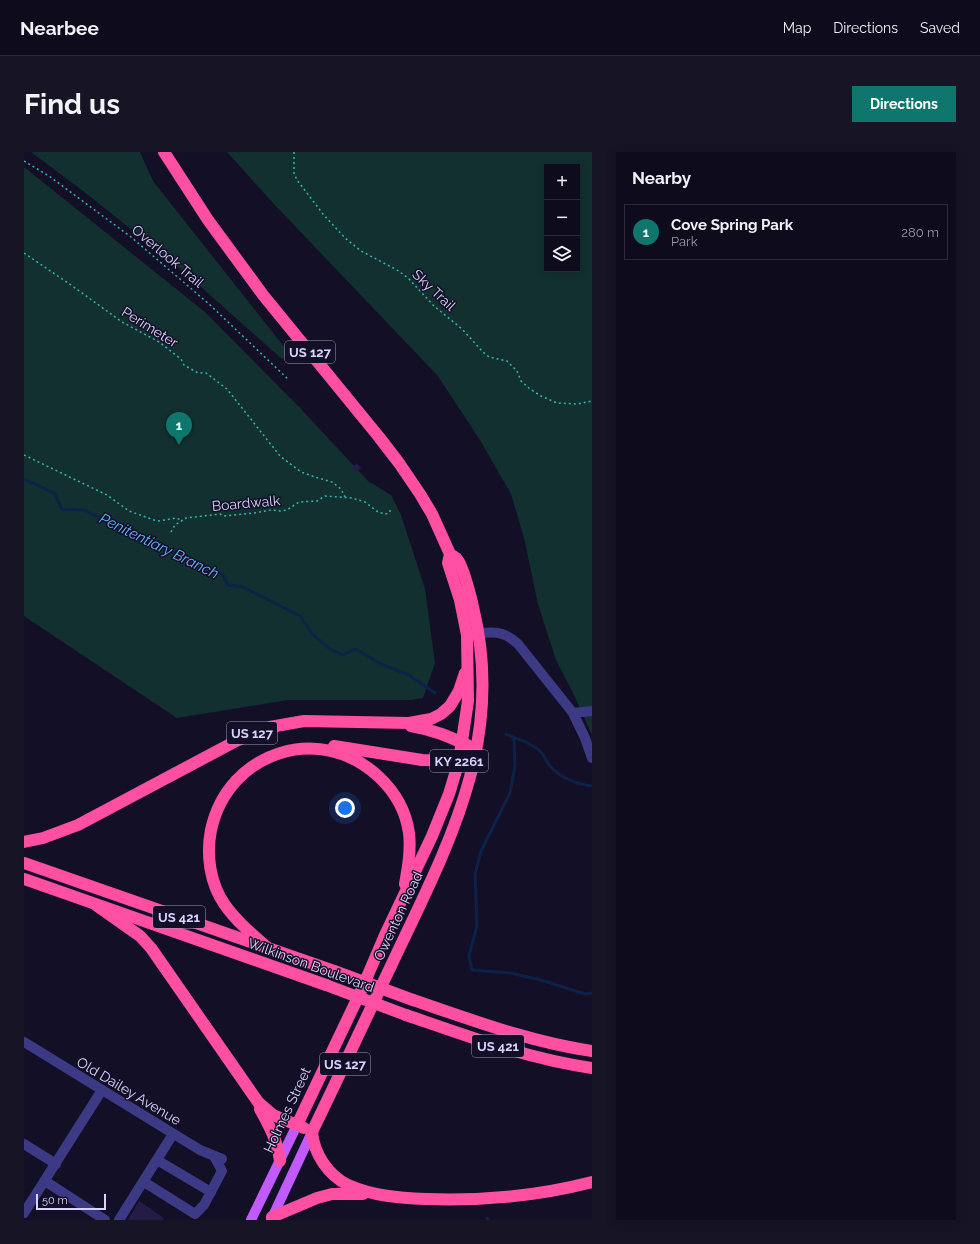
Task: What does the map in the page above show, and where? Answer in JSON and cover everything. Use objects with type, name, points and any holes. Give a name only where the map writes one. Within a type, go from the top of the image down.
[{"type":"highway","name":"US 127","points":[[164,152],[208,220],[263,295],[399,463],[432,514],[450,554],[457,559],[472,603],[473,634],[483,684],[476,756]]},
{"type":"highway","name":"US 127","points":[[24,842],[43,838],[78,825],[236,741],[270,727],[287,723],[309,721],[409,723],[431,719],[441,714],[450,706],[459,691],[468,660],[473,634]]},
{"type":"highway","name":"KY 2261","points":[[401,901],[442,813],[459,761],[468,701],[468,660]]},
{"type":"highway","points":[[394,723],[430,729],[441,733],[462,743],[476,756]]},
{"type":"highway","points":[[268,948],[234,917],[224,904],[218,892],[209,864],[210,836],[218,810],[224,797],[242,775],[267,758],[286,751],[311,746],[349,748],[422,760],[459,761],[476,756]]},
{"type":"highway","points":[[286,751],[305,748],[321,749],[350,757],[374,772],[393,793],[406,819],[410,846],[410,860],[401,901]]},
{"type":"highway","name":"Owenton Road","points":[[312,1132],[423,900],[461,810],[476,756]]},
{"type":"highway","name":"Wilkinson Boulevard","points":[[24,863],[413,1000],[533,1039],[571,1048],[592,1051]]},
{"type":"highway","name":"Wilkinson Boulevard","points":[[24,879],[326,985],[406,1015],[517,1052],[547,1060],[592,1068]]},
{"type":"highway","name":"Holmes Street","points":[[297,1125],[361,991],[401,901]]},
{"type":"highway","points":[[96,905],[140,936],[151,948],[258,1102],[272,1116],[312,1132],[313,1143],[321,1160],[337,1177],[347,1184],[384,1196]]},
{"type":"highway","points":[[250,1092],[273,1134],[278,1146],[280,1161]]},
{"type":"highway","points":[[272,1219],[317,1198],[332,1194],[363,1194],[440,1199],[484,1198],[530,1194],[592,1182]]},
{"type":"main road","name":"Holmes Street","points":[[251,1220],[297,1125]]},
{"type":"main road","points":[[272,1219],[312,1132]]},
{"type":"street","points":[[473,634],[501,633],[512,639],[573,713],[585,738],[592,758]]},
{"type":"street","points":[[573,713],[592,711]]},
{"type":"street","name":"Old Dailey Avenue","points":[[24,1042],[173,1134],[200,1150],[218,1157],[222,1171],[211,1192]]},
{"type":"street","points":[[24,1213],[102,1090]]},
{"type":"street","points":[[120,1220],[173,1134]]},
{"type":"street","points":[[24,1144],[56,1164]]},
{"type":"street","points":[[144,1182],[196,1214],[204,1205],[211,1192],[157,1160]]},
{"type":"street","points":[[45,1180],[105,1220]]},
{"type":"path","name":"Sky Trail","points":[[294,152],[294,173],[297,180],[322,214],[345,238],[361,251],[397,270],[408,278],[434,306],[462,329],[483,352],[489,357],[507,361],[517,371],[521,381],[530,389],[557,403],[577,404],[592,401]]},
{"type":"path","name":"Overlook Trail","points":[[24,161],[49,176],[130,237],[209,304],[289,380]]},
{"type":"path","name":"Perimeter","points":[[24,253],[122,322],[160,342],[181,359],[184,365],[198,372],[206,373],[228,389],[280,456],[301,472],[332,482],[341,488],[345,497]]},
{"type":"path","name":"Boardwalk","points":[[24,455],[107,495],[129,511],[159,521],[176,518],[181,520],[186,518],[220,514],[224,516],[254,514],[271,510],[287,510],[299,502],[317,501],[325,496],[345,497],[365,502],[378,512],[384,514],[388,513],[391,509]]},
{"type":"path","points":[[171,532],[175,525],[181,520]]},
{"type":"green space","points":[[31,152],[140,152],[153,181],[289,353],[282,359],[183,271],[87,194]]},
{"type":"green space","points":[[227,152],[592,152],[592,735],[556,660],[538,604],[524,538],[511,494],[480,440],[437,375],[273,203]]},
{"type":"green space","points":[[24,167],[205,312],[301,409],[368,481],[391,495],[401,515],[425,589],[435,663],[423,698],[411,700],[288,700],[177,718],[24,616]]},
{"type":"building","points":[[357,463],[361,468],[356,473],[352,468]]},
{"type":"building","points":[[139,1201],[164,1218],[163,1220],[128,1220]]},
{"type":"waterway","name":"Penitentiary Branch","points":[[24,479],[54,493],[62,509],[85,510],[127,534],[190,559],[223,575],[228,585],[243,587],[300,616],[313,635],[330,649],[343,655],[355,649],[381,664],[409,675],[435,693]]},
{"type":"waterway","name":"Penitentiary Branch","points":[[506,734],[536,748],[550,766],[564,777],[580,784],[592,786]]},
{"type":"waterway","points":[[514,738],[515,765],[510,793],[481,851],[475,874],[477,926],[469,956],[472,970],[510,973],[541,980],[585,994],[592,993]]},
{"type":"place","name":"Cove Spring Park","points":[[179,445]]}]
